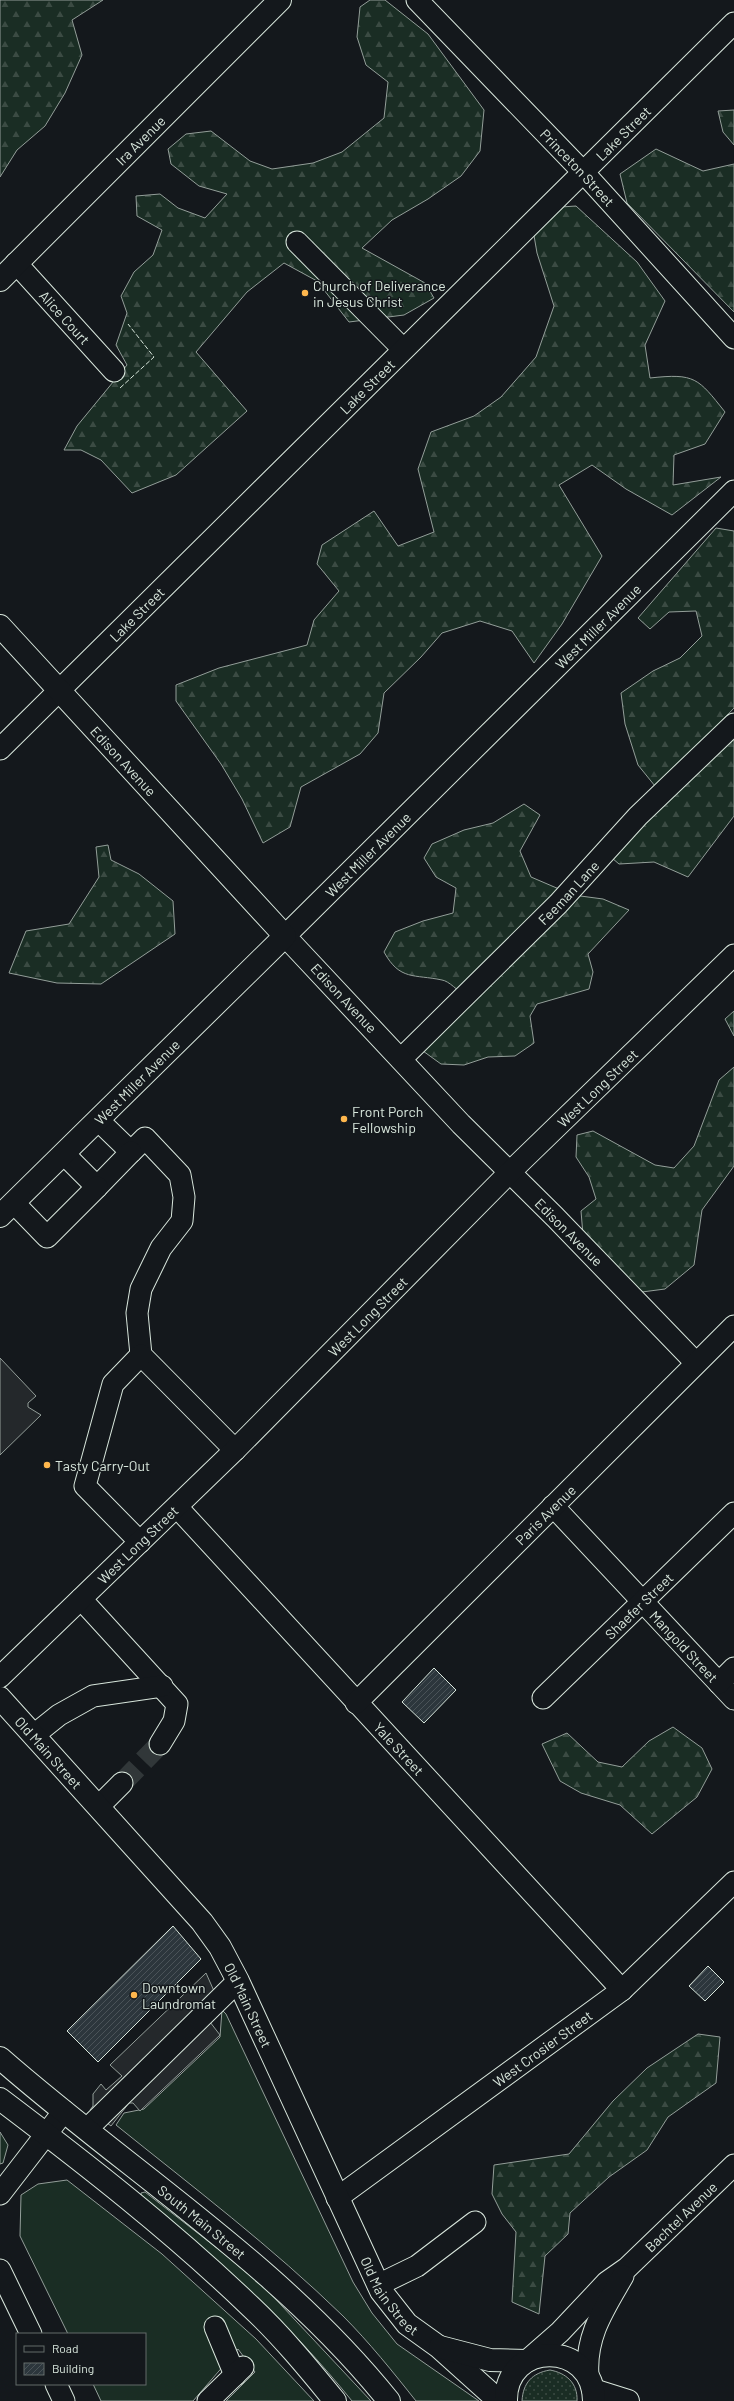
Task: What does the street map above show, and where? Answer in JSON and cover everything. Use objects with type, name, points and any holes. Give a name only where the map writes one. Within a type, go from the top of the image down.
[{"type":"main road","name":"Ira Avenue","points":[[0,280],[280,0]]},
{"type":"main road","name":"Edison Avenue","points":[[0,626],[285,936]]},
{"type":"main road","name":"West Miller Avenue","points":[[7,1210],[285,936]]},
{"type":"main road","name":"Old Main Street","points":[[0,1698],[211,1934],[238,1981],[378,2285],[407,2324],[439,2347],[499,2401]]},
{"type":"main road","name":"South Main Street","points":[[0,2058],[222,2237],[276,2283],[336,2340],[389,2401]]},
{"type":"main road","name":"South Main Street","points":[[0,2099],[146,2213],[252,2307],[335,2401]]},
{"type":"main road","name":"Old Main Street","points":[[439,2347],[490,2360],[527,2361],[544,2355],[561,2356],[578,2364],[592,2389]]},
{"type":"main road","points":[[506,2401],[509,2382],[527,2361]]},
{"type":"main road","points":[[592,2389],[628,2401]]},
{"type":"street","name":"Princeton Street","points":[[417,0],[584,173],[734,338]]},
{"type":"street","name":"Lake Street","points":[[0,749],[734,23]]},
{"type":"street","points":[[297,242],[403,350]]},
{"type":"street","name":"Alice Court","points":[[16,263],[114,371]]},
{"type":"street","name":"West Miller Avenue","points":[[285,936],[734,491]]},
{"type":"street","name":"Feeman Lane","points":[[401,1059],[558,904],[638,816],[734,724]]},
{"type":"street","name":"Edison Avenue","points":[[285,936],[510,1173],[555,1217],[696,1363]]},
{"type":"street","name":"West Long Street","points":[[0,1677],[235,1450],[510,1173],[734,954]]},
{"type":"street","points":[[98,1120],[131,1152]]},
{"type":"street","points":[[7,1210],[47,1237],[145,1138],[180,1175],[184,1197],[182,1221],[160,1248],[141,1289],[137,1313],[141,1356],[235,1450]]},
{"type":"street","points":[[64,1154],[97,1187]]},
{"type":"street","name":"Paris Avenue","points":[[356,1702],[734,1326]]},
{"type":"street","points":[[140,1542],[85,1486],[114,1384],[141,1356]]},
{"type":"street","name":"Mangold Street","points":[[553,1506],[734,1699]]},
{"type":"street","name":"Yale Street","points":[[177,1507],[622,1990]]},
{"type":"street","name":"Shaefer Street","points":[[543,1698],[734,1513]]},
{"type":"street","points":[[81,1599],[177,1704],[174,1721],[160,1744]]},
{"type":"street","points":[[719,1683],[734,1668]]},
{"type":"street","points":[[34,1735],[59,1715],[93,1696],[162,1686]]},
{"type":"street","points":[[98,1806],[122,1783]]},
{"type":"street","name":"West Crosier Street","points":[[337,2198],[622,1990],[734,1882]]},
{"type":"street","points":[[87,2129],[238,1981]]},
{"type":"street","points":[[0,2194],[64,2111]]},
{"type":"street","name":"Bachtel Avenue","points":[[527,2361],[560,2332],[606,2282],[627,2268],[734,2165]]},
{"type":"street","points":[[378,2285],[417,2266],[475,2222]]},
{"type":"street","name":"Bachtel Avenue","points":[[592,2389],[588,2352],[594,2328],[627,2268]]},
{"type":"street","points":[[0,2270],[31,2333]]},
{"type":"street","points":[[208,2401],[239,2371],[215,2328]]},
{"type":"street","points":[[56,2385],[64,2401]]},
{"type":"green space","points":[[0,0],[103,0],[72,20],[82,55],[65,93],[45,126],[17,150],[0,177]]},
{"type":"green space","points":[[370,0],[385,0],[428,34],[484,110],[480,151],[461,176],[428,199],[392,220],[362,248],[425,283],[434,298],[404,315],[349,322],[317,281],[284,263],[247,292],[196,352],[247,411],[176,475],[132,493],[101,460],[81,450],[64,450],[77,426],[127,365],[116,345],[127,313],[121,296],[134,272],[153,255],[162,230],[137,216],[136,196],[160,194],[178,208],[205,218],[227,194],[199,186],[171,164],[168,149],[186,134],[211,131],[250,161],[272,169],[313,163],[342,152],[384,118],[388,82],[366,65],[357,37],[360,7]]},
{"type":"green space","points":[[734,110],[734,145],[723,132],[718,111]]},
{"type":"green space","points":[[656,149],[703,171],[734,164],[734,312],[627,203],[620,174]]},
{"type":"green space","points":[[576,206],[637,262],[665,301],[645,345],[650,378],[677,376],[694,380],[708,392],[725,412],[705,444],[674,455],[673,485],[721,477],[672,515],[626,489],[592,465],[559,485],[602,556],[562,624],[534,663],[512,631],[480,621],[442,633],[421,657],[384,693],[378,733],[360,754],[301,787],[290,827],[263,843],[242,799],[221,764],[176,701],[176,685],[219,668],[307,645],[314,620],[339,591],[317,564],[322,545],[374,511],[398,546],[434,532],[418,469],[431,432],[474,416],[501,397],[536,357],[554,306],[537,253],[532,224],[561,207]]},
{"type":"green space","points":[[716,528],[734,531],[734,708],[716,727],[734,738],[734,816],[688,877],[654,862],[619,864],[612,858],[655,786],[638,765],[625,724],[621,693],[653,671],[680,658],[702,636],[696,611],[669,612],[650,629],[638,618]]},
{"type":"green space","points":[[524,804],[540,815],[520,851],[531,877],[573,895],[603,899],[629,910],[588,954],[593,972],[589,989],[537,1004],[530,1016],[534,1043],[515,1056],[488,1057],[464,1065],[441,1064],[423,1051],[465,996],[445,981],[408,975],[402,972],[396,968],[384,952],[395,932],[423,921],[453,913],[456,888],[436,877],[424,858],[432,844],[464,830],[493,823]]},
{"type":"green space","points":[[108,845],[111,860],[139,874],[173,901],[175,934],[101,984],[57,983],[9,973],[26,931],[69,924],[99,877],[96,847]]},
{"type":"green space","points":[[734,1011],[734,1036],[725,1019]]},
{"type":"green space","points":[[734,1067],[734,1166],[702,1210],[694,1265],[665,1289],[642,1292],[583,1235],[581,1211],[596,1199],[589,1177],[576,1157],[577,1135],[593,1131],[655,1165],[674,1168],[694,1146],[719,1080]]},
{"type":"green space","points":[[673,1727],[702,1748],[712,1769],[697,1797],[652,1834],[620,1805],[581,1793],[560,1781],[542,1744],[567,1733],[598,1762],[622,1767],[649,1741]]},
{"type":"green space","points":[[222,2010],[226,2014],[353,2282],[372,2313],[397,2344],[479,2401],[416,2401],[362,2336],[316,2291],[232,2218],[116,2125],[124,2113],[144,2109],[220,2037]]},
{"type":"green space","points":[[698,2034],[720,2037],[716,2083],[668,2117],[647,2150],[609,2177],[570,2213],[568,2234],[545,2256],[539,2314],[512,2302],[516,2232],[502,2214],[492,2194],[494,2165],[569,2154],[613,2101],[647,2068]]},
{"type":"green space","points":[[0,2132],[8,2145],[3,2163],[0,2164]]},
{"type":"green space","points":[[67,2180],[162,2254],[256,2339],[314,2401],[226,2401],[255,2372],[238,2349],[193,2401],[101,2401],[93,2385],[146,2385],[146,2333],[68,2333],[20,2236],[21,2195],[38,2184]]},
{"type":"green space","points":[[145,2192],[222,2252],[267,2290],[371,2401],[352,2401],[304,2345],[252,2293],[198,2244],[141,2197],[141,2193]]},
{"type":"green space","points":[[550,2370],[566,2376],[570,2380],[577,2395],[577,2401],[522,2401],[524,2389],[533,2376]]},
{"type":"shaded area","points":[[0,1358],[36,1396],[28,1403],[28,1407],[41,1415],[0,1455]]},
{"type":"shaded area","points":[[206,1973],[222,2009],[210,2022],[220,2035],[140,2111],[133,2103],[129,2103],[111,2126],[90,2110],[93,2106],[93,2094],[101,2084],[106,2090],[122,2076],[110,2065]]},
{"type":"building","points":[[434,1668],[456,1690],[424,1723],[402,1702]]},
{"type":"building","name":"Downtown Laundromat","points":[[173,1926],[201,1959],[98,2062],[67,2031]]},
{"type":"building","points":[[708,1966],[724,1982],[705,2001],[689,1986]]},
{"type":"tunnel","points":[[122,1783],[160,1744]]},
{"type":"fence","points":[[120,388],[154,357],[128,324]]},
{"type":"place","name":"Church of Deliverance in Jesus Christ","points":[[305,293]]},
{"type":"place","name":"Front Porch Fellowship","points":[[344,1119]]},
{"type":"place","name":"Tasty Carry-Out","points":[[47,1465]]},
{"type":"place","name":"Downtown Laundromat","points":[[134,1995]]}]
